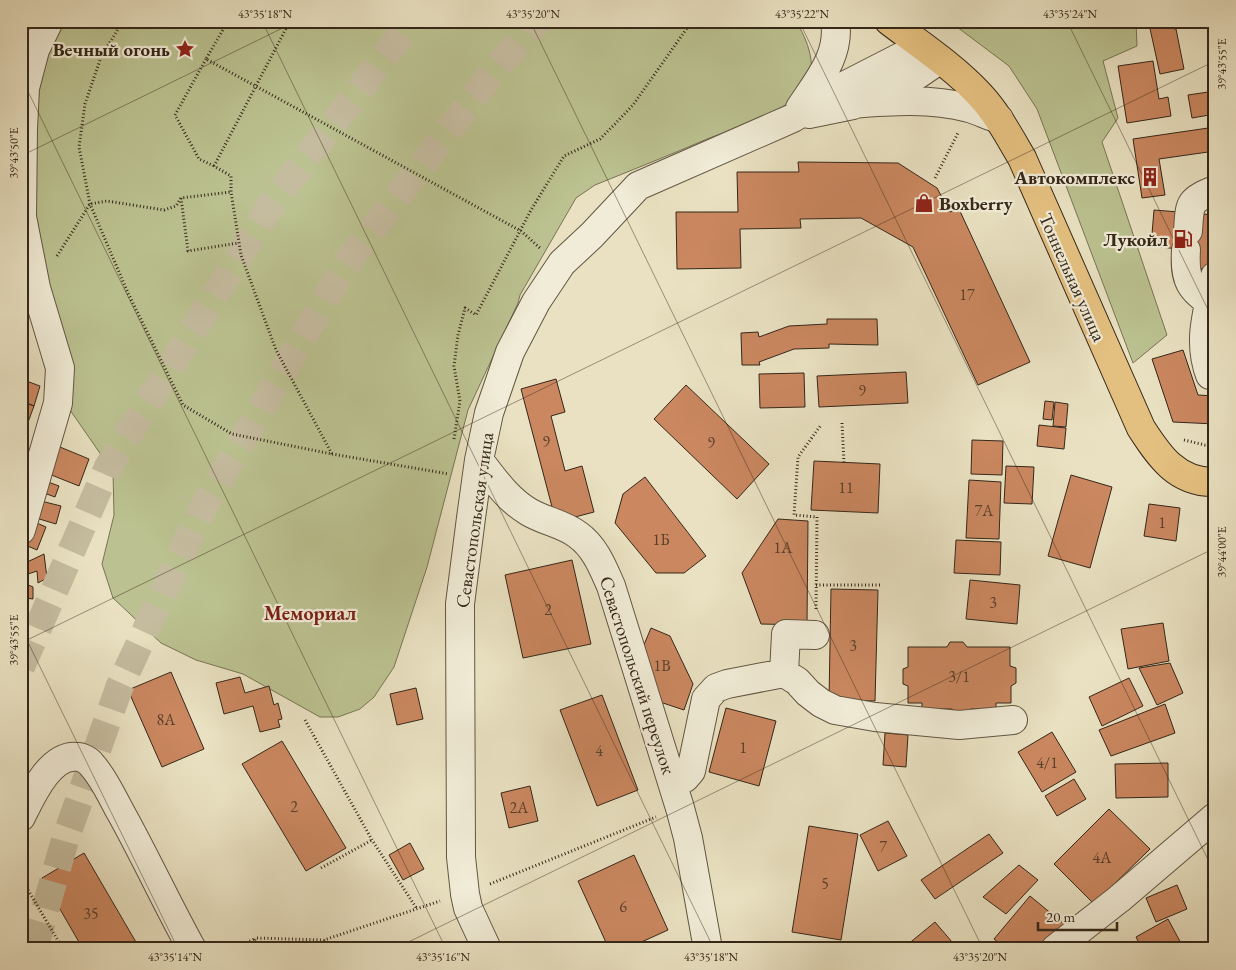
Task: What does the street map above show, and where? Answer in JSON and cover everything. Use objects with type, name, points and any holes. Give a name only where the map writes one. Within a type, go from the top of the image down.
[{"type":"main road","name":"Тоннельная улица","points":[[888,21],[963,78],[980,95],[999,119],[1022,158],[1141,428],[1162,460],[1178,472],[1201,481],[1215,482]]},
{"type":"street","points":[[21,530],[58,403],[60,368],[36,288],[22,218],[25,88],[35,50],[49,21]]},
{"type":"street","points":[[793,118],[831,59],[836,36],[835,21]]},
{"type":"street","name":"Севастопольская улица","points":[[487,949],[468,908],[461,857],[460,604],[479,460],[489,413],[510,352],[536,302],[562,263],[592,235],[638,186],[793,118],[838,89],[930,53]]},
{"type":"street","name":"Севастопольская улица","points":[[793,118],[853,106],[852,104],[910,79],[930,53]]},
{"type":"street","name":"Севастопольская улица","points":[[852,104],[902,100],[944,103],[970,108],[999,119]]},
{"type":"street","points":[[1212,305],[1198,294],[1189,282],[1185,267],[1189,211],[1192,203],[1196,199],[1215,190]]},
{"type":"street","points":[[1210,375],[1206,363],[1203,331],[1212,305],[1215,276]]},
{"type":"street","name":"Севастопольский переулок","points":[[479,460],[505,494],[529,512],[578,534],[602,564],[611,586],[688,838],[708,949]]},
{"type":"street","points":[[784,673],[786,634],[815,635]]},
{"type":"street","points":[[676,795],[685,778],[691,772],[706,699],[716,688],[727,684],[784,673],[797,681],[821,704],[835,710],[875,717],[959,725],[1013,720]]},
{"type":"street","points":[[21,817],[35,789],[48,771],[65,759],[78,757],[90,762],[136,840],[166,902],[192,949]]},
{"type":"street","points":[[1055,949],[1119,899],[1215,817]]},
{"type":"path","points":[[123,21],[101,57],[85,104],[79,147],[90,204],[128,293],[183,405],[232,434],[453,475]]},
{"type":"path","points":[[228,21],[175,115],[199,158],[231,176],[231,192],[241,255],[276,350],[332,454]]},
{"type":"path","points":[[214,166],[290,21]]},
{"type":"path","points":[[458,396],[454,366],[458,335],[465,308],[476,314],[564,156],[600,139],[621,118],[633,105],[692,21]]},
{"type":"path","points":[[206,59],[521,231]]},
{"type":"path","points":[[935,178],[970,108]]},
{"type":"path","points":[[181,198],[231,192]]},
{"type":"path","points":[[90,204],[107,202],[164,210],[176,206],[181,198]]},
{"type":"path","points":[[181,198],[188,251],[238,243]]},
{"type":"path","points":[[36,288],[90,204]]},
{"type":"path","points":[[842,423],[844,462]]},
{"type":"path","points":[[815,635],[817,517],[794,515],[798,457],[821,425]]},
{"type":"path","points":[[816,585],[881,585]]},
{"type":"path","points":[[305,720],[372,840],[417,909]]},
{"type":"path","points":[[489,884],[676,795]]},
{"type":"path","points":[[321,868],[372,840]]},
{"type":"path","points":[[28,890],[63,949]]},
{"type":"path","points":[[234,949],[256,938],[324,940],[443,900]]},
{"type":"path","points":[[249,949],[256,938]]},
{"type":"path","points":[[324,940],[330,949]]},
{"type":"green space","points":[[34,21],[796,21],[808,45],[811,73],[804,89],[771,113],[746,125],[595,185],[576,198],[520,295],[468,410],[427,567],[394,667],[374,697],[360,709],[338,717],[320,717],[243,674],[196,660],[161,643],[113,598],[102,564],[114,515],[113,472],[70,410],[55,356],[21,284]]},
{"type":"green space","points":[[949,21],[1136,21],[1137,46],[1103,61],[1118,118],[1102,142],[1167,335],[1133,363],[1037,109],[1009,66]]},
{"type":"building","points":[[1149,21],[1164,21],[1164,24],[1149,24]]},
{"type":"building","points":[[1149,24],[1176,29],[1184,69],[1160,74]]},
{"type":"building","points":[[1153,61],[1159,99],[1168,97],[1171,116],[1127,123],[1118,66]]},
{"type":"building","points":[[1215,91],[1215,114],[1192,118],[1188,95]]},
{"type":"building","name":"Автокомплекс","points":[[1215,127],[1215,151],[1159,159],[1165,195],[1142,198],[1133,139]]},
{"type":"building","points":[[798,162],[898,163],[937,188],[950,212],[959,209],[1030,362],[978,385],[913,247],[861,218],[800,219],[801,228],[740,229],[741,268],[677,269],[676,212],[738,212],[737,172],[799,172]]},
{"type":"building","name":"Лукойл","points":[[1154,210],[1215,215],[1215,270],[1196,268],[1197,251],[1151,246]]},
{"type":"building","points":[[827,319],[877,319],[878,345],[829,344],[829,348],[794,349],[759,362],[760,365],[742,365],[741,333],[758,332],[759,337],[789,326],[827,324]]},
{"type":"building","points":[[1183,350],[1198,395],[1215,396],[1215,424],[1173,422],[1152,359]]},
{"type":"building","points":[[906,372],[908,403],[819,407],[817,376]]},
{"type":"building","points":[[804,373],[805,407],[760,408],[759,374]]},
{"type":"building","points":[[21,379],[40,386],[34,406],[21,401]]},
{"type":"building","points":[[556,379],[565,412],[551,416],[565,471],[582,466],[594,512],[556,522],[521,389]]},
{"type":"building","points":[[686,385],[769,464],[737,499],[654,419]]},
{"type":"building","points":[[21,401],[34,406],[27,425],[21,423]]},
{"type":"building","points":[[1045,401],[1054,402],[1052,420],[1043,419]]},
{"type":"building","points":[[1055,402],[1068,404],[1066,427],[1053,426]]},
{"type":"building","points":[[21,423],[27,425],[21,442]]},
{"type":"building","points":[[1039,425],[1066,428],[1064,449],[1037,446]]},
{"type":"building","points":[[972,440],[1003,441],[1002,475],[971,474]]},
{"type":"building","points":[[60,447],[89,459],[79,486],[49,474]]},
{"type":"building","points":[[814,461],[880,464],[878,513],[811,510]]},
{"type":"building","points":[[1006,466],[1034,467],[1032,504],[1004,503]]},
{"type":"building","points":[[1071,475],[1112,487],[1090,568],[1048,556]]},
{"type":"building","points":[[645,477],[706,556],[684,573],[656,573],[615,523],[623,494]]},
{"type":"building","points":[[969,480],[1001,482],[999,539],[966,538]]},
{"type":"building","points":[[48,482],[59,486],[55,497],[44,493]]},
{"type":"building","points":[[41,501],[61,506],[56,524],[36,518]]},
{"type":"building","points":[[1149,504],[1180,508],[1176,541],[1144,536]]},
{"type":"building","points":[[778,519],[808,521],[807,625],[761,624],[742,573]]},
{"type":"building","points":[[32,521],[46,527],[37,550],[23,544]]},
{"type":"building","points":[[956,540],[1001,542],[1000,575],[954,573]]},
{"type":"building","points":[[44,554],[47,578],[38,583],[37,571],[28,574],[23,564]]},
{"type":"building","points":[[572,560],[591,644],[523,658],[505,575]]},
{"type":"building","points":[[970,580],[1020,585],[1017,624],[966,619]]},
{"type":"building","points":[[26,584],[33,587],[33,599],[25,598]]},
{"type":"building","points":[[831,589],[878,590],[875,701],[829,700]]},
{"type":"building","points":[[1163,623],[1169,661],[1128,669],[1121,629]]},
{"type":"building","points":[[651,628],[670,636],[693,684],[684,710],[657,701],[638,659]]},
{"type":"building","points":[[950,642],[963,642],[967,647],[1010,647],[1010,666],[1016,668],[1016,683],[1011,686],[1011,703],[996,703],[996,709],[971,709],[967,712],[956,712],[952,709],[922,709],[922,703],[908,703],[908,686],[903,684],[903,669],[908,667],[908,647],[947,647]]},
{"type":"building","points":[[1170,663],[1183,693],[1157,705],[1139,668]]},
{"type":"building","points":[[171,672],[204,749],[162,767],[128,690]]},
{"type":"building","points":[[240,677],[245,693],[269,686],[274,705],[278,703],[282,719],[278,720],[280,727],[260,732],[253,706],[224,714],[216,683]]},
{"type":"building","points":[[1129,678],[1143,706],[1102,726],[1089,697]]},
{"type":"building","points":[[416,688],[423,719],[397,725],[390,694]]},
{"type":"building","points":[[602,695],[638,790],[597,806],[560,710]]},
{"type":"building","points":[[1165,704],[1175,733],[1111,756],[1099,730]]},
{"type":"building","points":[[726,708],[776,721],[759,786],[709,772]]},
{"type":"building","points":[[1052,732],[1076,772],[1042,792],[1018,752]]},
{"type":"building","points":[[885,733],[908,735],[906,767],[883,765]]},
{"type":"building","points":[[282,741],[346,848],[306,871],[242,764]]},
{"type":"building","points":[[1168,763],[1168,797],[1116,798],[1115,764]]},
{"type":"building","points":[[1074,779],[1086,799],[1057,816],[1045,796]]},
{"type":"building","points":[[530,786],[538,821],[509,828],[501,793]]},
{"type":"building","points":[[1109,809],[1150,849],[1094,904],[1054,864]]},
{"type":"building","points":[[888,821],[907,856],[878,871],[860,835]]},
{"type":"building","points":[[809,826],[858,834],[841,940],[792,932]]},
{"type":"building","points":[[989,834],[1003,853],[935,899],[921,880]]},
{"type":"building","points":[[410,843],[424,869],[403,880],[389,855]]},
{"type":"building","points":[[84,853],[140,949],[83,949],[42,878]]},
{"type":"building","points":[[634,855],[668,930],[626,949],[609,949],[578,881]]},
{"type":"building","points":[[1019,865],[1038,880],[1006,914],[983,897]]},
{"type":"building","points":[[1177,885],[1187,909],[1156,922],[1146,898]]},
{"type":"building","points":[[1030,896],[1064,924],[1044,949],[1006,949],[994,939]]},
{"type":"building","points":[[1168,919],[1184,949],[1142,949],[1136,937]]},
{"type":"building","points":[[935,922],[958,949],[910,949],[907,945]]},
{"type":"building","points":[[273,944],[276,949],[264,949]]},
{"type":"tunnel","points":[[21,667],[108,467],[273,202],[412,21]]},
{"type":"tunnel","points":[[34,949],[65,840],[119,688],[201,511],[346,264],[497,67],[538,21]]},
{"type":"place","name":"Вечный огонь","points":[[185,49]]},
{"type":"place","name":"Автокомплекс","points":[[1150,177]]},
{"type":"place","name":"Boxberry","points":[[924,203]]},
{"type":"place","name":"Лукойл","points":[[1183,239]]},
{"type":"district","name":"Мемориал","points":[[310,613]]}]
